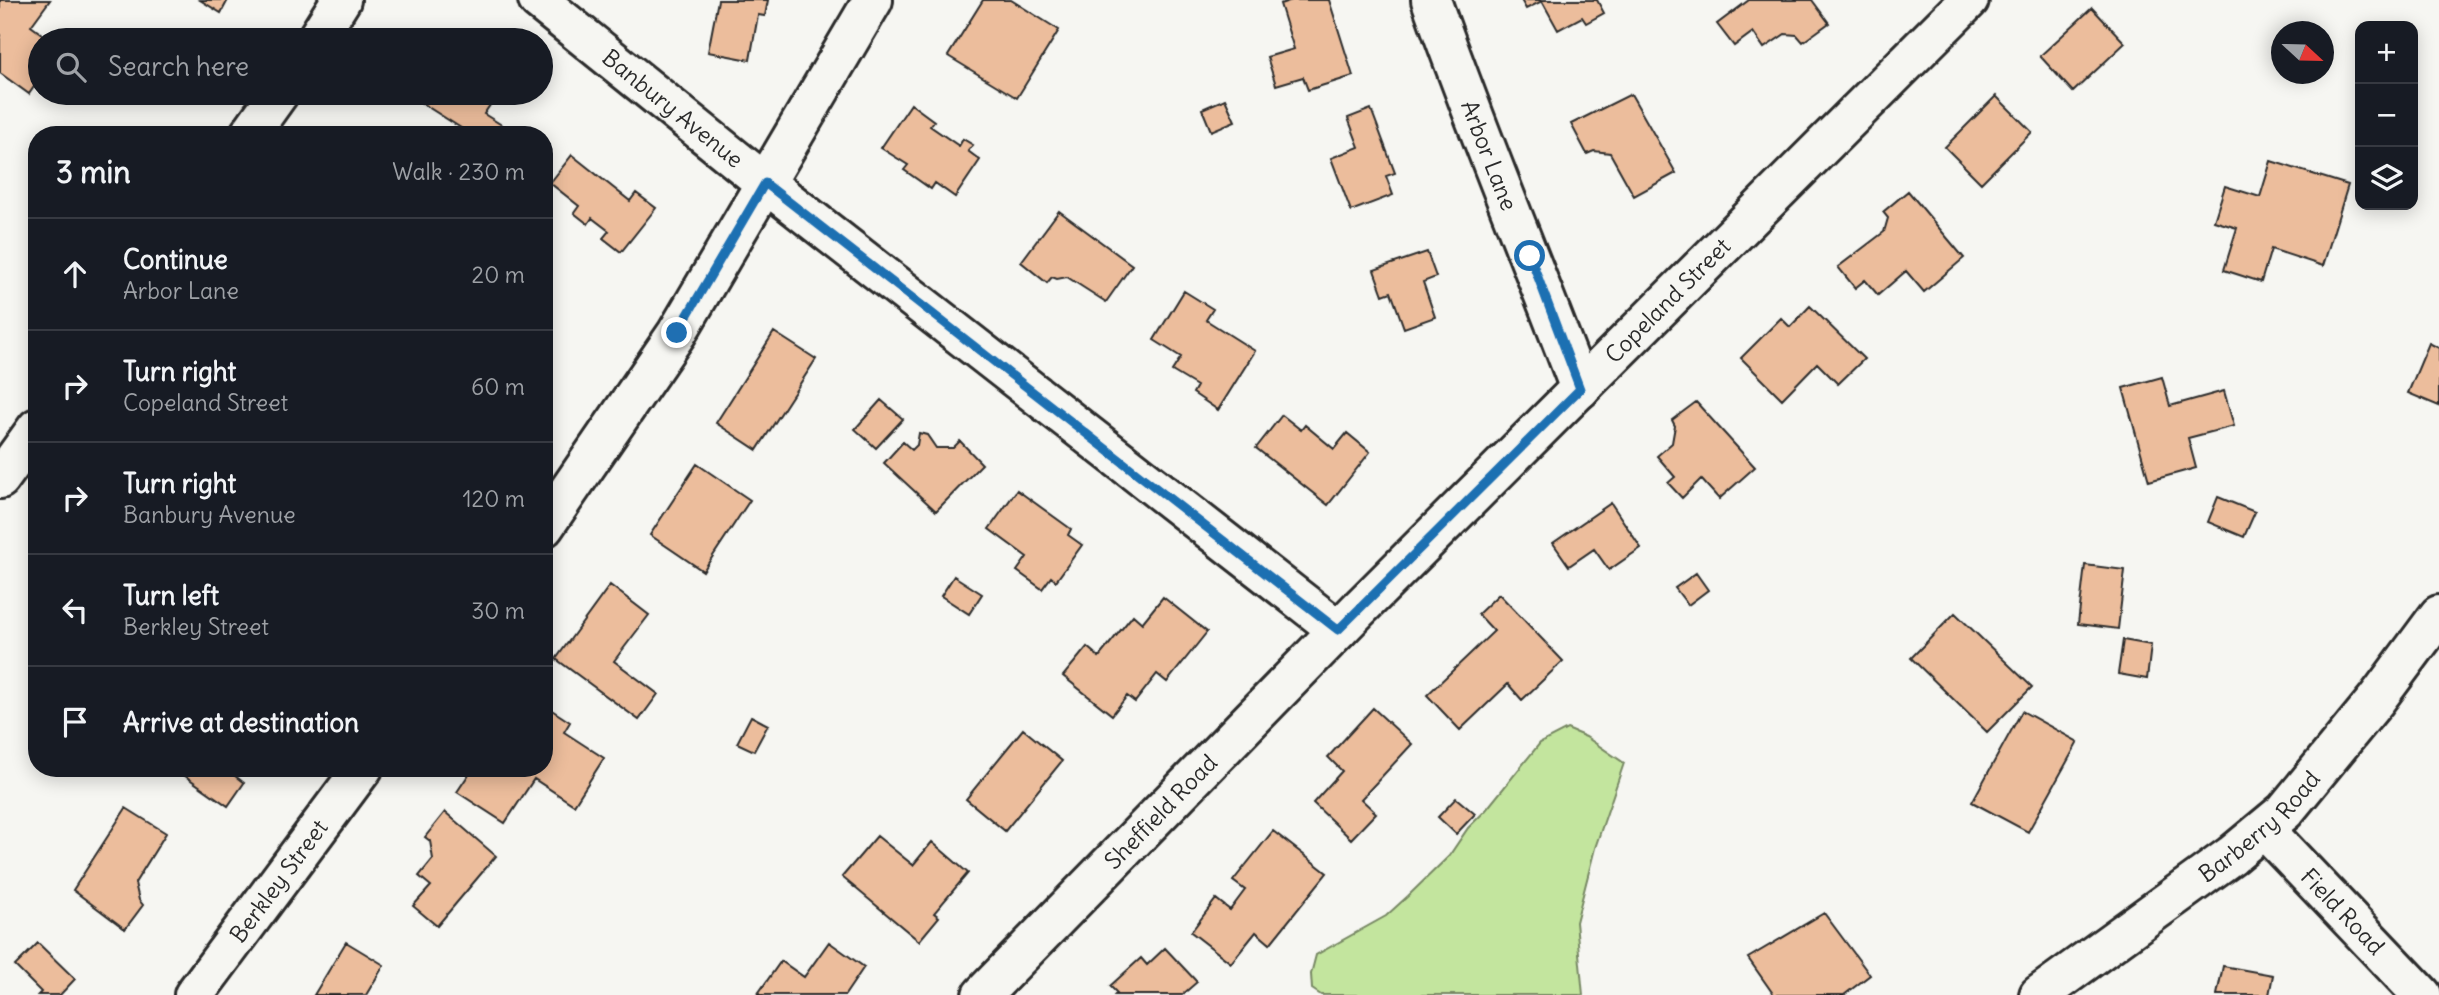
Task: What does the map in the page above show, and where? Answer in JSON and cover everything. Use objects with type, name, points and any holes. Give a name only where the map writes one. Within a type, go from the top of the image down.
[{"type":"street","points":[[324,28],[341,0]]},
{"type":"street","name":"Banbury Avenue","points":[[538,0],[765,183],[1338,630]]},
{"type":"street","points":[[553,514],[677,333],[873,0]]},
{"type":"street","name":"Arbor Lane","points":[[1431,0],[1580,389]]},
{"type":"street","name":"Copeland Street","points":[[1338,630],[1969,0]]},
{"type":"street","points":[[255,126],[270,105]]},
{"type":"street","points":[[0,479],[28,440]]},
{"type":"street","name":"Barberry Road","points":[[2039,995],[2212,870],[2285,811],[2376,700],[2439,615]]},
{"type":"street","name":"Sheffield Road","points":[[982,995],[1338,630]]},
{"type":"street","name":"Berkley Street","points":[[194,995],[356,777]]},
{"type":"street","name":"Field Road","points":[[2264,829],[2422,995]]},
{"type":"green space","points":[[1567,729],[1586,737],[1624,763],[1595,848],[1576,922],[1583,995],[1321,995],[1312,989],[1311,974],[1316,955],[1386,916],[1449,856],[1468,828],[1486,810],[1540,743]]},
{"type":"building","points":[[0,0],[50,0],[31,26],[34,28],[28,28],[28,93],[0,73]]},
{"type":"building","points":[[200,0],[228,0],[221,13]]},
{"type":"building","points":[[718,0],[768,0],[765,16],[758,15],[750,60],[708,52]]},
{"type":"building","points":[[983,0],[1011,0],[1059,30],[1017,98],[948,56]]},
{"type":"building","points":[[1292,0],[1329,0],[1353,76],[1308,90],[1303,77],[1276,85],[1267,57],[1294,49],[1280,4]]},
{"type":"building","points":[[1521,0],[1597,0],[1604,13],[1586,23],[1582,17],[1558,30],[1542,1],[1526,9]]},
{"type":"building","points":[[1749,0],[1812,0],[1829,23],[1803,42],[1797,35],[1785,34],[1764,48],[1753,32],[1734,46],[1717,24]]},
{"type":"building","points":[[2092,8],[2125,43],[2073,92],[2040,56]]},
{"type":"building","points":[[1631,94],[1676,173],[1634,196],[1610,153],[1594,151],[1587,154],[1571,124]]},
{"type":"building","points":[[1996,96],[2032,132],[1981,183],[1945,147]]},
{"type":"building","points":[[1225,99],[1235,121],[1211,131],[1202,109]]},
{"type":"building","points":[[911,104],[934,121],[930,126],[959,146],[963,139],[973,145],[968,151],[980,160],[955,197],[935,183],[931,189],[904,170],[908,165],[881,148]]},
{"type":"building","points":[[425,105],[490,105],[484,114],[503,126],[458,126]]},
{"type":"building","points":[[1371,109],[1395,173],[1386,176],[1393,195],[1351,211],[1331,158],[1359,147],[1348,118]]},
{"type":"building","points":[[572,155],[630,201],[636,193],[656,208],[621,252],[603,238],[609,231],[592,218],[588,224],[574,213],[579,206],[553,185],[553,179]]},
{"type":"building","points":[[2271,161],[2348,185],[2323,266],[2271,249],[2261,282],[2224,270],[2237,228],[2214,221],[2225,186],[2260,197]]},
{"type":"building","points":[[1908,191],[1964,258],[1924,292],[1906,271],[1878,295],[1865,280],[1855,288],[1838,267],[1884,232],[1888,218],[1883,212]]},
{"type":"building","points":[[1059,211],[1132,265],[1106,302],[1067,277],[1052,277],[1047,283],[1021,262]]},
{"type":"building","points":[[1427,252],[1436,277],[1423,282],[1435,317],[1404,328],[1391,292],[1383,295],[1374,270]]},
{"type":"building","points":[[1184,291],[1213,309],[1206,320],[1255,351],[1218,410],[1193,393],[1197,386],[1172,371],[1181,357],[1154,340]]},
{"type":"building","points":[[1810,306],[1864,359],[1838,384],[1817,363],[1782,399],[1741,358],[1781,318],[1790,327]]},
{"type":"building","points":[[774,332],[816,359],[757,450],[716,423]]},
{"type":"building","points":[[2429,343],[2439,348],[2439,406],[2408,393]]},
{"type":"building","points":[[2162,377],[2170,406],[2224,391],[2234,426],[2188,438],[2196,468],[2149,481],[2123,388]]},
{"type":"building","points":[[881,400],[903,419],[876,448],[855,429]]},
{"type":"building","points":[[1696,402],[1755,467],[1719,499],[1701,479],[1682,498],[1668,483],[1675,477],[1657,456],[1672,443],[1675,426],[1672,420]]},
{"type":"building","points":[[1282,415],[1301,430],[1305,425],[1334,449],[1347,433],[1370,452],[1328,505],[1256,448]]},
{"type":"building","points":[[919,433],[927,435],[936,448],[953,448],[960,441],[982,464],[936,511],[884,463],[903,442],[912,450],[917,445]]},
{"type":"building","points":[[697,464],[750,500],[703,571],[650,535]]},
{"type":"building","points":[[1017,490],[1071,529],[1068,535],[1082,545],[1056,581],[1051,577],[1042,589],[1017,571],[1027,557],[989,529]]},
{"type":"building","points":[[2218,497],[2255,512],[2244,537],[2208,522]]},
{"type":"building","points":[[1611,503],[1641,548],[1609,570],[1594,549],[1569,566],[1553,543]]},
{"type":"building","points":[[2085,565],[2125,570],[2118,629],[2078,624]]},
{"type":"building","points":[[1696,573],[1708,590],[1688,605],[1675,588]]},
{"type":"building","points":[[954,576],[982,594],[969,614],[941,596]]},
{"type":"building","points":[[610,585],[649,615],[614,661],[658,694],[639,720],[556,659]]},
{"type":"building","points":[[1499,594],[1563,661],[1522,700],[1508,684],[1460,730],[1427,695],[1494,631],[1478,614]]},
{"type":"building","points":[[1163,597],[1207,632],[1167,682],[1157,674],[1135,702],[1127,696],[1112,715],[1063,676],[1087,647],[1099,657],[1133,615],[1142,623]]},
{"type":"building","points":[[1955,613],[2032,687],[1987,732],[1911,658]]},
{"type":"building","points":[[2123,640],[2151,645],[2147,679],[2118,674]]},
{"type":"building","points":[[1373,708],[1412,744],[1361,799],[1376,813],[1351,839],[1313,803],[1342,771],[1328,757]]},
{"type":"building","points":[[553,711],[570,722],[564,732],[604,758],[574,805],[534,779],[505,823],[457,792],[467,777],[553,777]]},
{"type":"building","points":[[2022,711],[2078,742],[2028,832],[1972,802]]},
{"type":"building","points":[[751,716],[768,725],[754,751],[737,743]]},
{"type":"building","points":[[1023,729],[1062,761],[1005,831],[966,799]]},
{"type":"building","points":[[187,777],[236,777],[244,783],[228,806]]},
{"type":"building","points":[[1456,798],[1475,814],[1456,834],[1438,817]]},
{"type":"building","points":[[126,808],[166,833],[135,883],[143,905],[125,929],[73,890]]},
{"type":"building","points":[[445,812],[496,856],[437,926],[413,906],[431,886],[419,876],[433,859],[430,841],[425,837]]},
{"type":"building","points":[[1273,831],[1327,873],[1270,944],[1256,932],[1231,963],[1191,932],[1216,899],[1230,910],[1245,890],[1233,881]]},
{"type":"building","points":[[877,836],[913,865],[932,842],[968,873],[934,913],[939,917],[919,941],[842,877]]},
{"type":"building","points":[[1824,913],[1870,975],[1844,995],[1774,995],[1748,958]]},
{"type":"building","points":[[346,942],[384,965],[366,995],[314,995]]},
{"type":"building","points":[[829,942],[864,967],[845,995],[757,995],[781,961],[804,977]]},
{"type":"building","points":[[38,943],[75,979],[60,995],[38,995],[41,992],[15,966]]},
{"type":"building","points":[[1165,948],[1197,982],[1182,995],[1115,995],[1117,993],[1110,986],[1141,958],[1147,965]]},
{"type":"building","points":[[2223,966],[2273,975],[2269,995],[2217,995]]},
{"type":"route","points":[[677,333],[765,183],[1338,630],[1580,389],[1530,256]]}]
